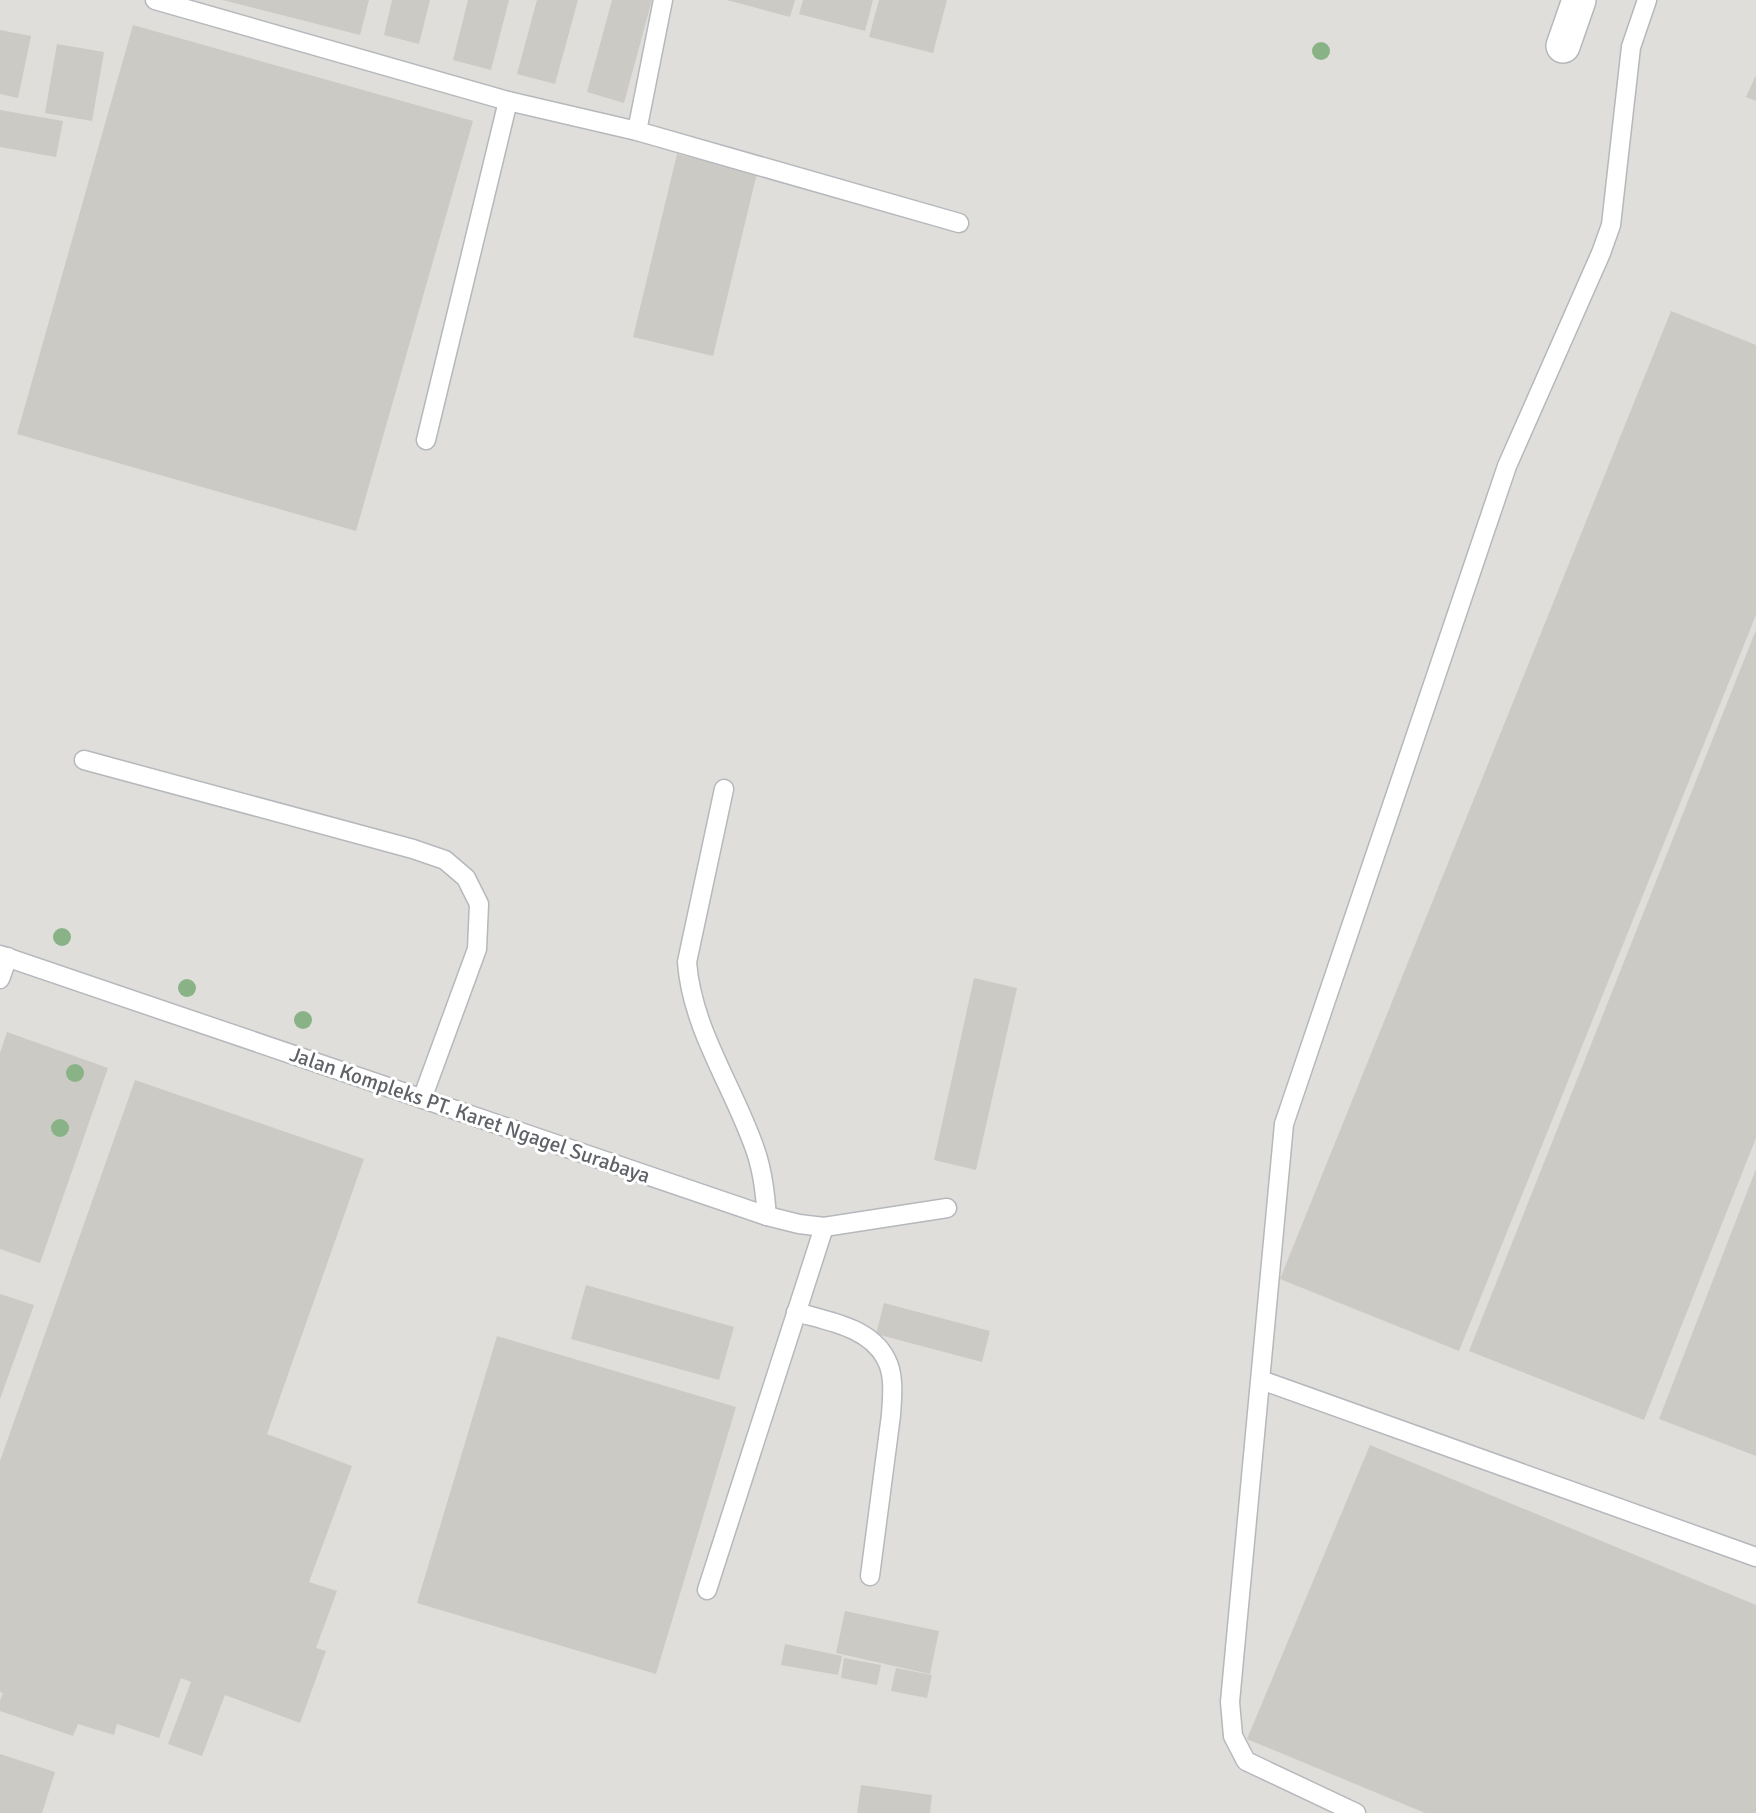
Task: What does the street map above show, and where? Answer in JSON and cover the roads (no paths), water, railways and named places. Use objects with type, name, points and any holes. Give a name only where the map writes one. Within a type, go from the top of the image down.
[{"type":"street","points":[[1563,46],[1579,0]]},
{"type":"lane","points":[[155,0],[508,101],[637,130],[958,223]]},
{"type":"lane","points":[[637,130],[663,0]]},
{"type":"lane","points":[[1356,1813],[1246,1761],[1233,1736],[1230,1702],[1284,1124],[1507,466],[1601,253],[1611,225],[1631,47],[1647,0]]},
{"type":"lane","points":[[426,440],[508,101]]},
{"type":"lane","points":[[84,760],[413,849],[445,860],[466,878],[479,904],[477,949],[422,1099]]},
{"type":"lane","points":[[724,789],[687,962],[688,984],[707,1041],[756,1152],[764,1181],[767,1216]]},
{"type":"lane","points":[[0,979],[4,956]]},
{"type":"lane","name":"Jalan Kompleks PT. Karet Ngagel Surabaya","points":[[4,956],[767,1216],[824,1227],[947,1208]]},
{"type":"lane","points":[[706,1590],[824,1227]]},
{"type":"lane","points":[[796,1312],[851,1328],[871,1340],[887,1359],[893,1389],[891,1415],[870,1576]]},
{"type":"lane","points":[[1261,1380],[1756,1557]]}]
